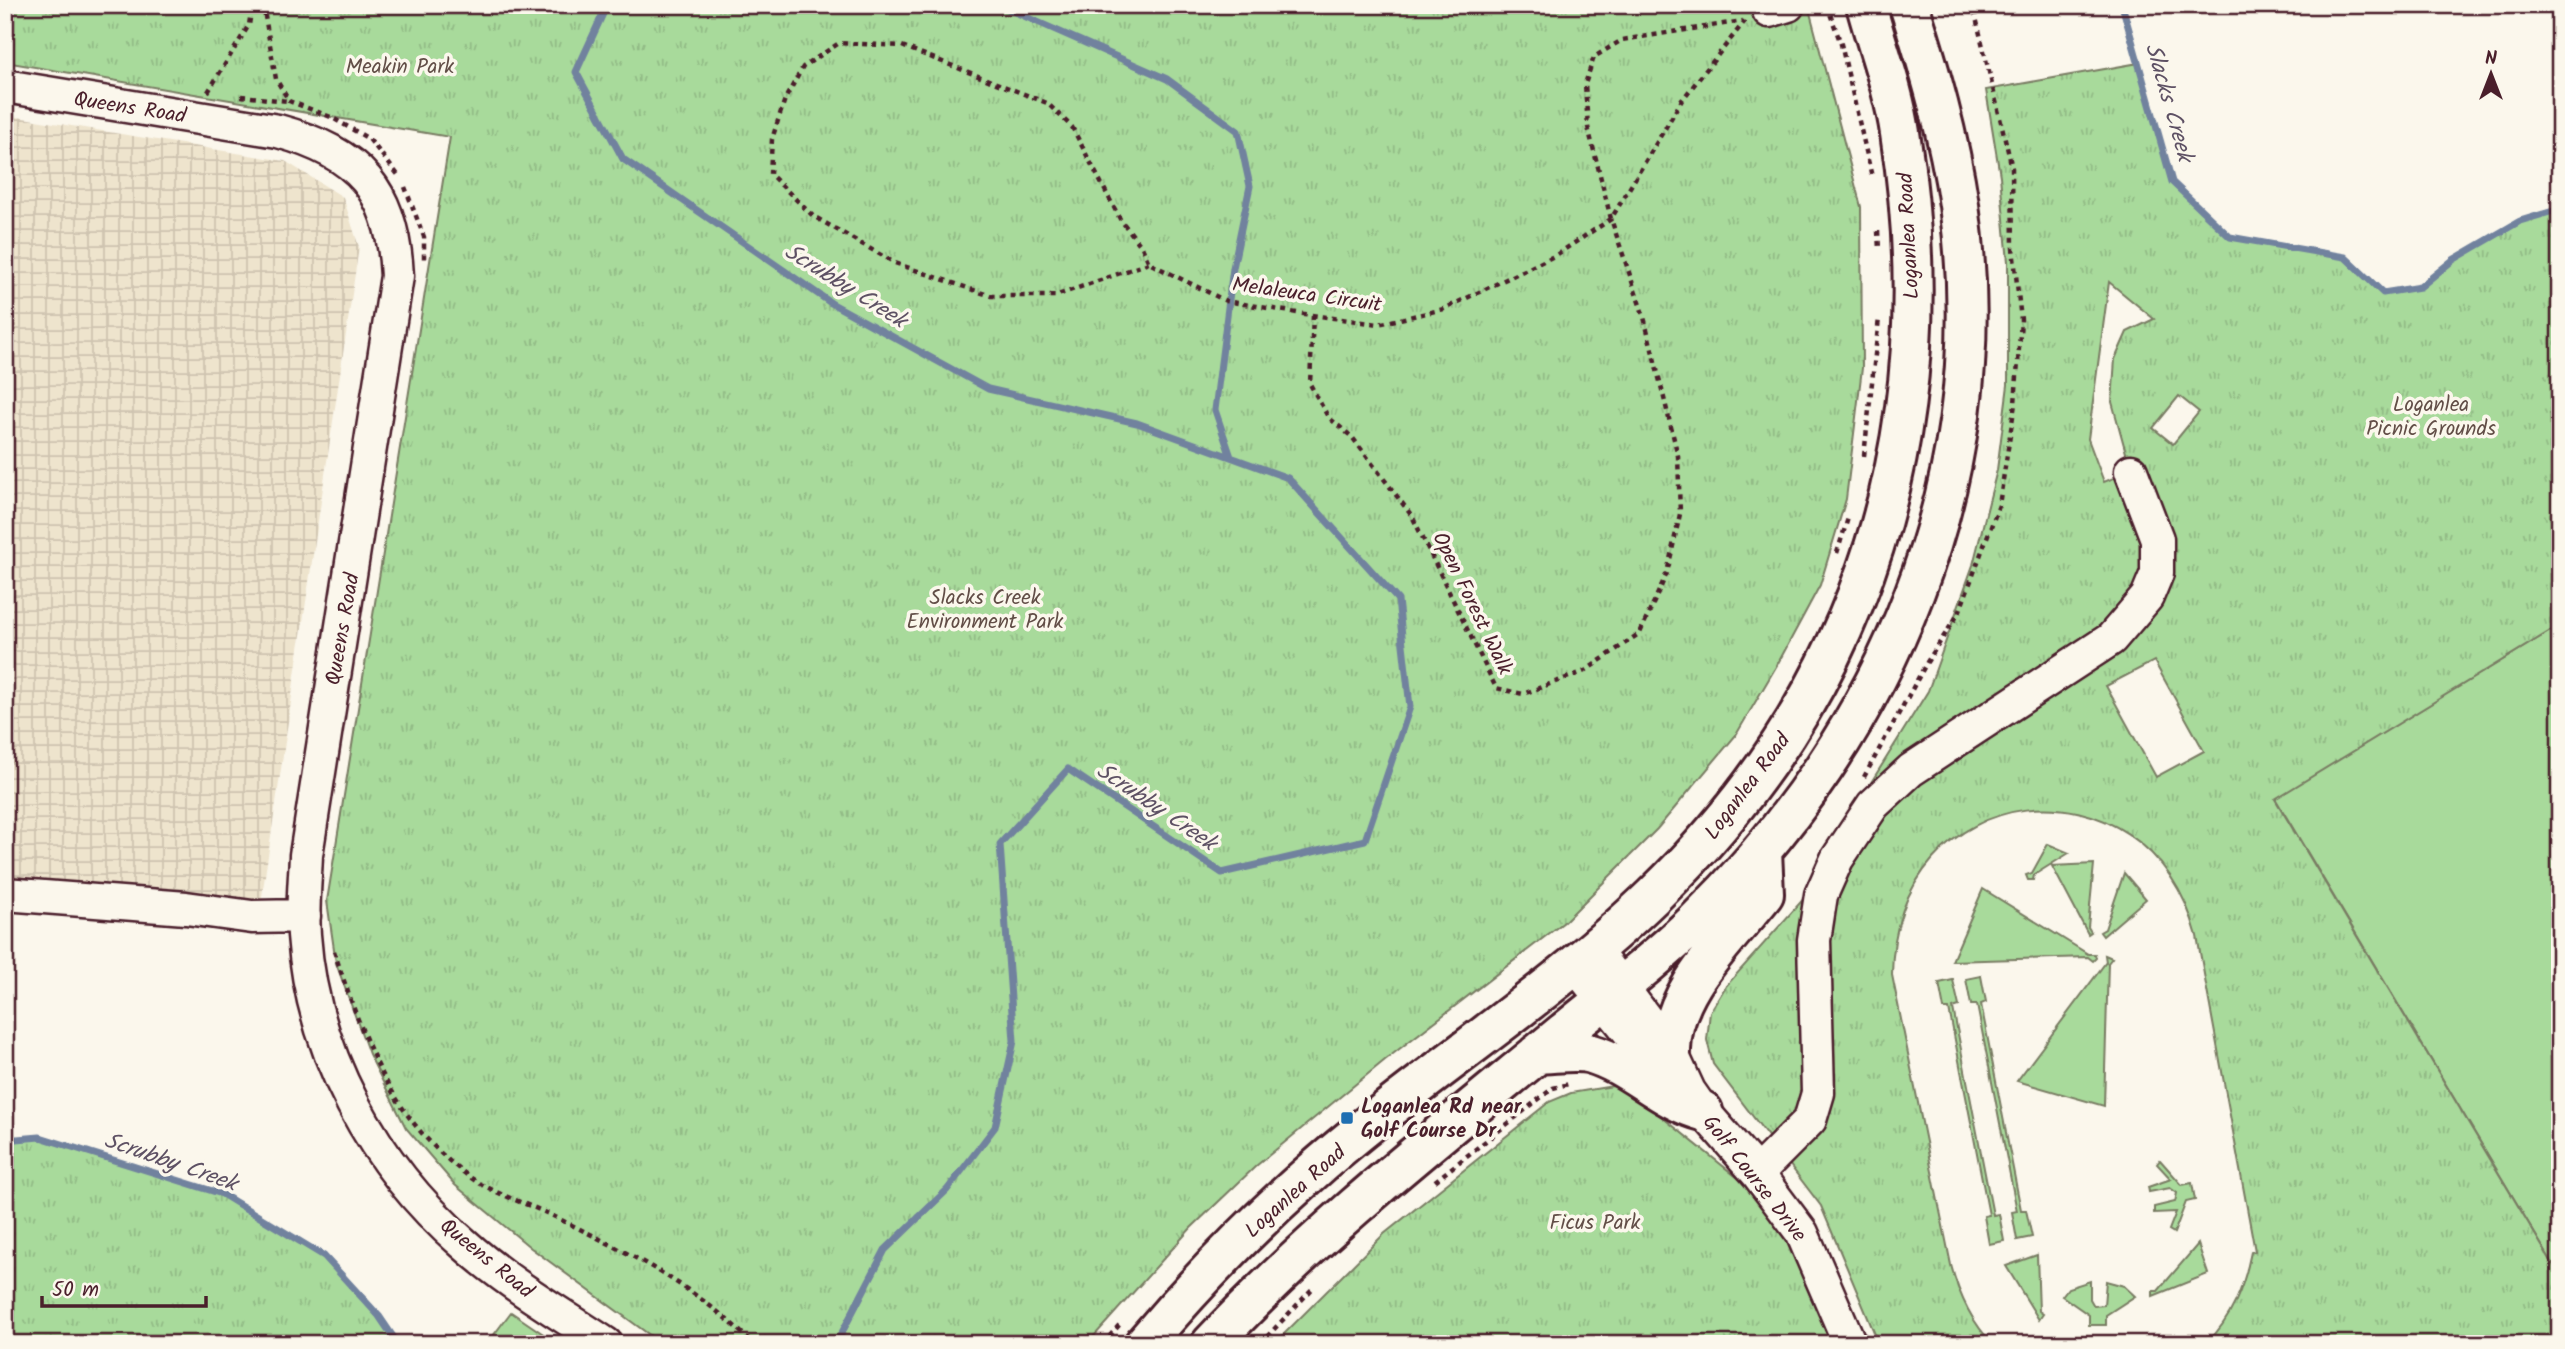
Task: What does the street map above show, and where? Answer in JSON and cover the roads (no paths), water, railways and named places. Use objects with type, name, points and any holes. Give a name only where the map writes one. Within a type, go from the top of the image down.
[{"type":"main road","name":"Loganlea Road","points":[[1134,1332],[1226,1254],[1306,1177],[1583,956],[1651,898],[1701,847],[1776,753],[1824,671],[1864,581],[1894,486],[1909,379],[1913,279],[1909,207],[1900,129],[1866,5]]},
{"type":"main road","points":[[1211,1344],[1271,1280],[1335,1221],[1693,924],[1762,851],[1818,778],[1899,638],[1933,544],[1951,478],[1964,372],[1960,209],[1933,80],[1909,5]]},
{"type":"main road","points":[[1671,1052],[1671,1029],[1678,1009],[1700,974],[1765,894],[1762,851]]},
{"type":"main road","points":[[1537,1054],[1591,1053],[1678,1104],[1696,1101]]},
{"type":"street","name":"Queens Road","points":[[5,86],[278,131],[317,141],[346,158],[365,176],[384,208],[395,240],[397,276],[306,855],[303,934],[314,1006],[337,1072],[372,1137],[415,1195],[463,1244],[606,1344]]},
{"type":"street","points":[[1757,1173],[1810,1120],[1818,1093],[1814,940],[1821,895],[1837,859],[1873,805],[1911,770],[2111,639],[2147,597],[2157,573],[2157,539],[2131,471]]},
{"type":"street","points":[[5,894],[186,908],[252,917],[304,916]]},
{"type":"street","name":"Golf Course Drive","points":[[1583,956],[1612,992],[1671,1052],[1696,1101]]},
{"type":"street","name":"Golf Course Drive","points":[[1612,992],[1663,1073],[1696,1101],[1757,1173],[1802,1233],[1850,1344]]},
{"type":"waterway","name":"Scrubby Creek","points":[[607,5],[576,72],[623,159],[831,303],[988,389],[1137,423],[1288,478],[1398,600],[1410,707],[1365,840],[1222,873],[1068,769],[1000,844],[1014,1041],[995,1127],[947,1190],[885,1250],[836,1344]]},
{"type":"waterway","name":"Scrubby Creek","points":[[999,5],[1167,79],[1238,131],[1250,186],[1233,268],[1215,410],[1231,457]]},
{"type":"waterway","name":"Slacks Creek","points":[[2122,5],[2172,182],[2230,237],[2345,257],[2383,293],[2420,287],[2453,260],[2520,221],[2560,209]]},
{"type":"waterway","name":"Scrubby Creek","points":[[5,1140],[40,1137],[222,1194],[324,1256],[379,1316],[398,1344]]},
{"type":"place","name":"Loganlea Rd near Golf Course Dr","points":[[1347,1118]]},
{"type":"park label","name":"Meakin Park","points":[[400,66]]},
{"type":"park label","name":"Loganlea Picnic Grounds","points":[[2431,416]]},
{"type":"park label","name":"Slacks Creek Environment Park","points":[[985,609]]},
{"type":"park label","name":"Ficus Park","points":[[1595,1222]]}]
